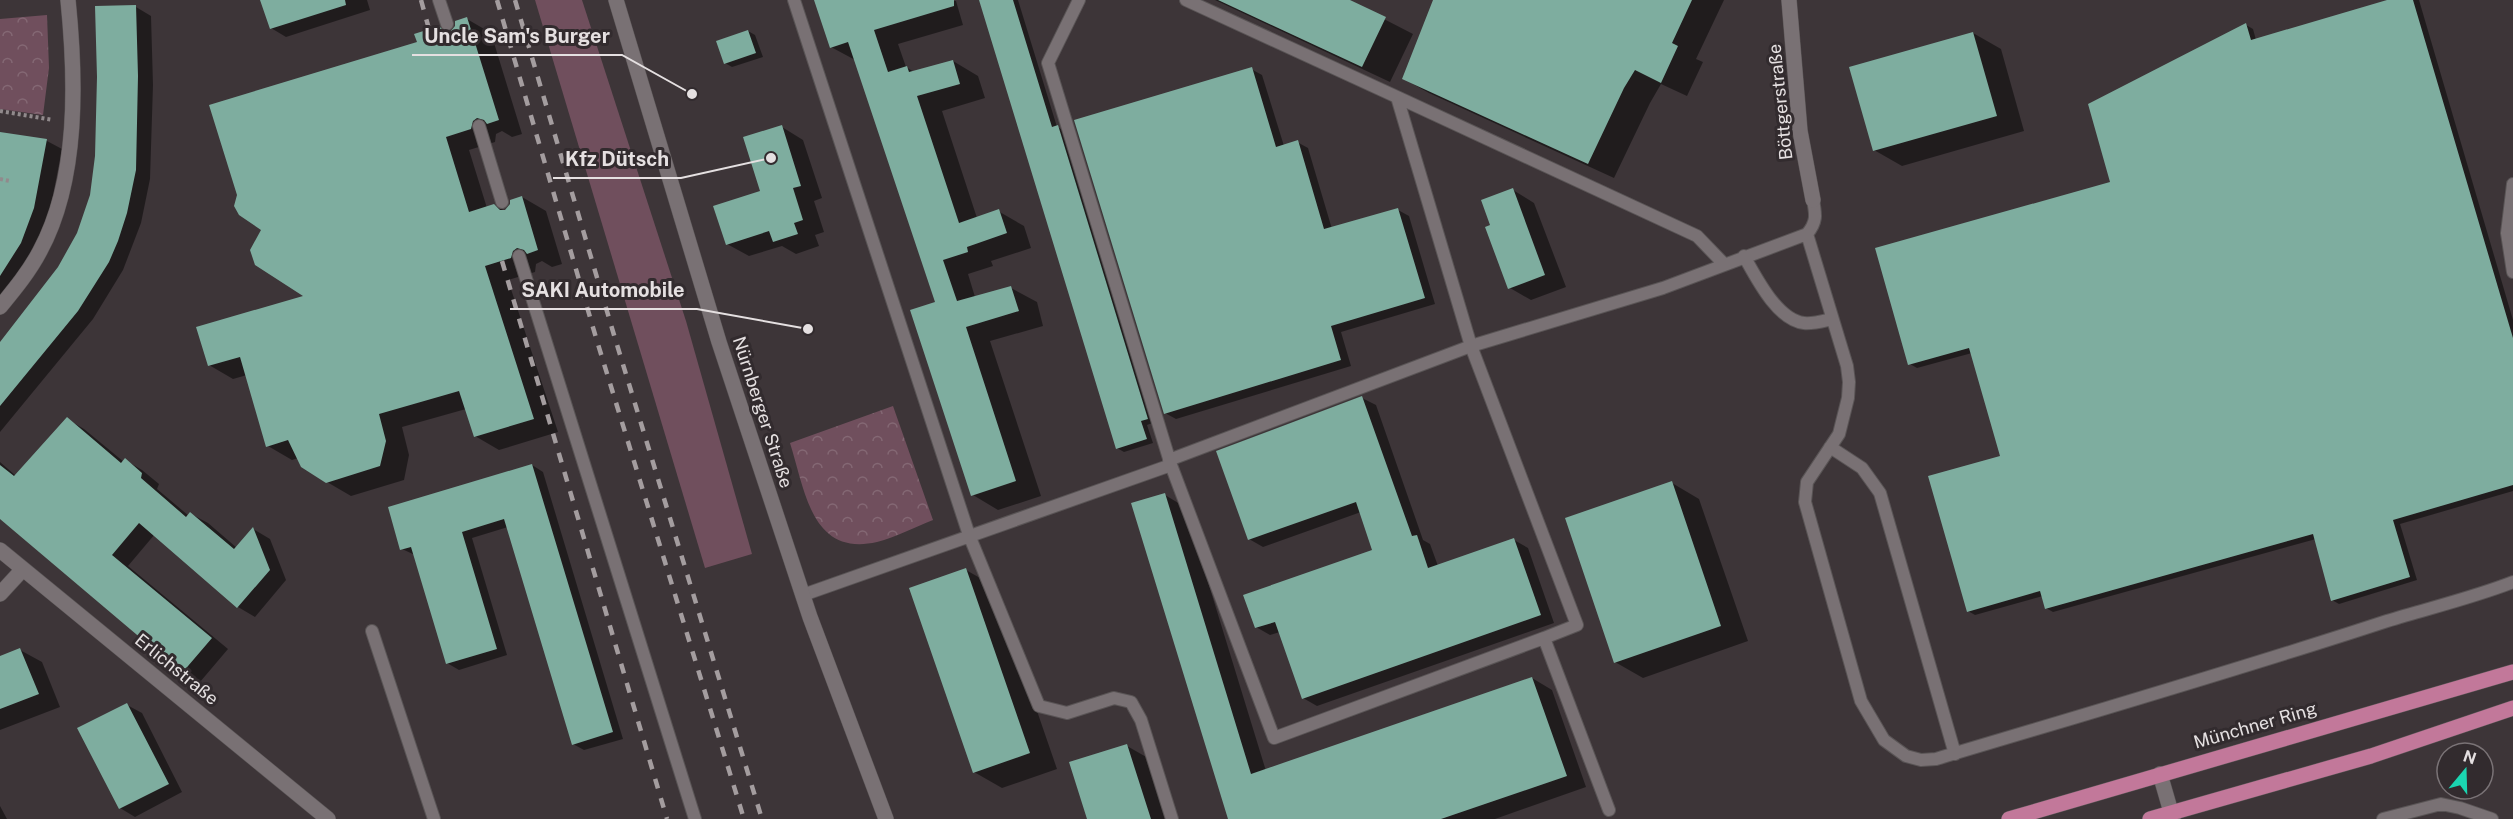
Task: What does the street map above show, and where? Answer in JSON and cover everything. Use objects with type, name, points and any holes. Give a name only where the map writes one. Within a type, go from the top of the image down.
[{"type":"main road","name":"Münchner Ring","points":[[2009,819],[2513,672]]},
{"type":"main road","points":[[2150,819],[2173,816],[2371,756],[2513,708]]},
{"type":"street","points":[[0,307],[21,282],[40,250],[54,216],[67,171],[74,57],[68,0]]},
{"type":"street","name":"Nürnberger Straße","points":[[616,0],[719,342],[803,595],[886,819]]},
{"type":"street","name":"Böttgerstraße","points":[[1789,0],[1800,131],[1813,200]]},
{"type":"street","name":"Erlichstraße","points":[[0,550],[328,819]]},
{"type":"street","points":[[0,594],[23,569]]},
{"type":"street","points":[[2160,774],[2173,816]]},
{"type":"lane","points":[[439,0],[447,24]]},
{"type":"lane","points":[[794,0],[969,535],[1039,706],[1066,713],[1114,698],[1131,702],[1141,720],[1172,819]]},
{"type":"lane","points":[[1079,0],[1048,63],[1170,462],[1274,738],[1577,625],[1471,346],[1397,97]]},
{"type":"lane","points":[[1186,0],[1697,236],[1724,264]]},
{"type":"lane","points":[[479,126],[502,202]]},
{"type":"lane","points":[[2513,184],[2507,233],[2513,272]]},
{"type":"lane","points":[[803,595],[1170,462],[1471,346],[1662,288],[1807,234],[1815,224],[1813,200]]},
{"type":"lane","points":[[1807,234],[1847,366],[1849,382],[1848,398],[1839,434],[1807,482],[1805,502],[1861,701],[1884,740],[1906,756],[1921,760],[1955,754],[2158,694],[2394,619],[2469,599],[2513,582]]},
{"type":"lane","points":[[519,256],[695,819]]},
{"type":"lane","points":[[1744,256],[1768,297],[1790,317],[1801,323],[1832,319]]},
{"type":"lane","points":[[1830,447],[1862,468],[1880,493],[1955,754]]},
{"type":"lane","points":[[372,631],[434,819]]},
{"type":"lane","points":[[1544,638],[1610,810]]},
{"type":"lane","points":[[2383,819],[2441,804],[2492,819]]},
{"type":"path","points":[[0,111],[71,122]]},
{"type":"path","points":[[0,179],[10,181]]},
{"type":"green space","points":[[535,0],[582,0],[686,321],[752,554],[705,568]]},
{"type":"green space","points":[[47,15],[49,68],[43,115],[0,109],[0,19]]},
{"type":"green space","points":[[893,406],[933,520],[877,542],[855,544],[838,539],[824,530],[814,516],[790,443]]},
{"type":"building","points":[[260,0],[345,0],[346,5],[270,29]]},
{"type":"building","points":[[814,0],[954,0],[954,6],[874,30],[888,72],[907,66],[909,72],[953,60],[960,84],[917,96],[959,223],[999,209],[1007,233],[967,247],[968,252],[943,260],[957,301],[1011,286],[1019,311],[966,327],[1016,481],[971,496],[910,310],[935,302],[848,42],[830,48]]},
{"type":"building","points":[[979,0],[1013,0],[1052,127],[1058,125],[1148,419],[1141,421],[1147,439],[1116,449]]},
{"type":"building","points":[[1218,0],[1350,0],[1386,17],[1362,67]]},
{"type":"building","points":[[1433,0],[1692,0],[1672,43],[1678,46],[1661,83],[1635,70],[1588,164],[1402,79]]},
{"type":"building","points":[[2387,0],[2413,0],[2513,338],[2513,485],[2393,520],[2410,577],[2331,601],[2313,534],[2045,609],[2040,591],[1967,612],[1928,476],[2000,456],[1969,348],[1908,365],[1875,248],[2110,182],[2088,104],[2246,23],[2251,40]]},
{"type":"building","points":[[136,5],[138,76],[136,170],[127,213],[118,241],[109,262],[78,311],[0,406],[0,342],[58,267],[77,233],[90,195],[95,156],[97,77],[95,6]]},
{"type":"building","points":[[467,17],[499,120],[487,124],[484,120],[477,118],[473,121],[471,129],[446,137],[469,212],[494,204],[500,210],[505,210],[510,200],[522,196],[538,250],[527,254],[524,250],[517,248],[513,251],[511,258],[485,266],[534,419],[474,437],[459,391],[379,414],[386,441],[380,466],[326,483],[301,467],[288,440],[266,447],[240,357],[208,366],[196,327],[303,296],[255,265],[250,250],[261,230],[239,215],[234,206],[237,195],[209,105],[417,42],[414,34],[439,26],[445,32],[450,32],[455,26],[455,21]]},
{"type":"building","points":[[748,30],[756,53],[724,64],[716,41]]},
{"type":"building","points":[[1973,32],[1997,116],[1873,151],[1849,67]]},
{"type":"building","points":[[1252,67],[1276,147],[1298,140],[1324,229],[1398,208],[1425,298],[1331,326],[1341,360],[1164,414],[1074,120]]},
{"type":"building","points":[[782,125],[801,186],[793,188],[803,220],[794,223],[798,234],[773,242],[769,231],[726,245],[713,206],[760,191],[743,137]]},
{"type":"building","points":[[0,132],[47,139],[34,208],[21,243],[0,276]]},
{"type":"building","points":[[1513,188],[1545,275],[1508,289],[1485,227],[1490,225],[1481,200]]},
{"type":"building","points":[[1362,396],[1412,536],[1417,535],[1428,568],[1514,538],[1541,615],[1302,699],[1275,622],[1255,628],[1243,595],[1372,550],[1356,502],[1248,540],[1216,451]]},
{"type":"building","points":[[67,417],[121,463],[125,458],[142,473],[141,478],[186,517],[190,512],[234,549],[253,527],[270,570],[237,608],[139,523],[112,555],[212,638],[182,673],[0,519],[0,465],[14,476]]},
{"type":"building","points":[[532,464],[613,732],[572,745],[504,519],[462,532],[497,649],[446,664],[411,547],[400,550],[388,507]]},
{"type":"building","points":[[1672,481],[1721,626],[1614,663],[1565,518]]},
{"type":"building","points":[[1165,493],[1251,774],[1532,677],[1567,776],[1441,819],[1228,819],[1131,503]]},
{"type":"building","points":[[966,568],[1030,753],[973,773],[909,588]]},
{"type":"building","points":[[20,648],[39,694],[0,709],[0,656]]},
{"type":"building","points":[[127,703],[169,784],[119,809],[77,728]]},
{"type":"building","points":[[1127,744],[1151,819],[1087,819],[1069,762]]},
{"type":"railway","points":[[421,0],[429,29]]},
{"type":"railway","points":[[497,0],[597,341],[744,819]]},
{"type":"railway","points":[[515,0],[614,335],[762,819]]},
{"type":"railway","points":[[502,261],[667,819]]},
{"type":"place","name":"Uncle Sam's Burger","points":[[692,94]]},
{"type":"place","name":"Kfz Dütsch","points":[[771,158]]},
{"type":"place","name":"SAKI Automobile","points":[[808,329]]}]
